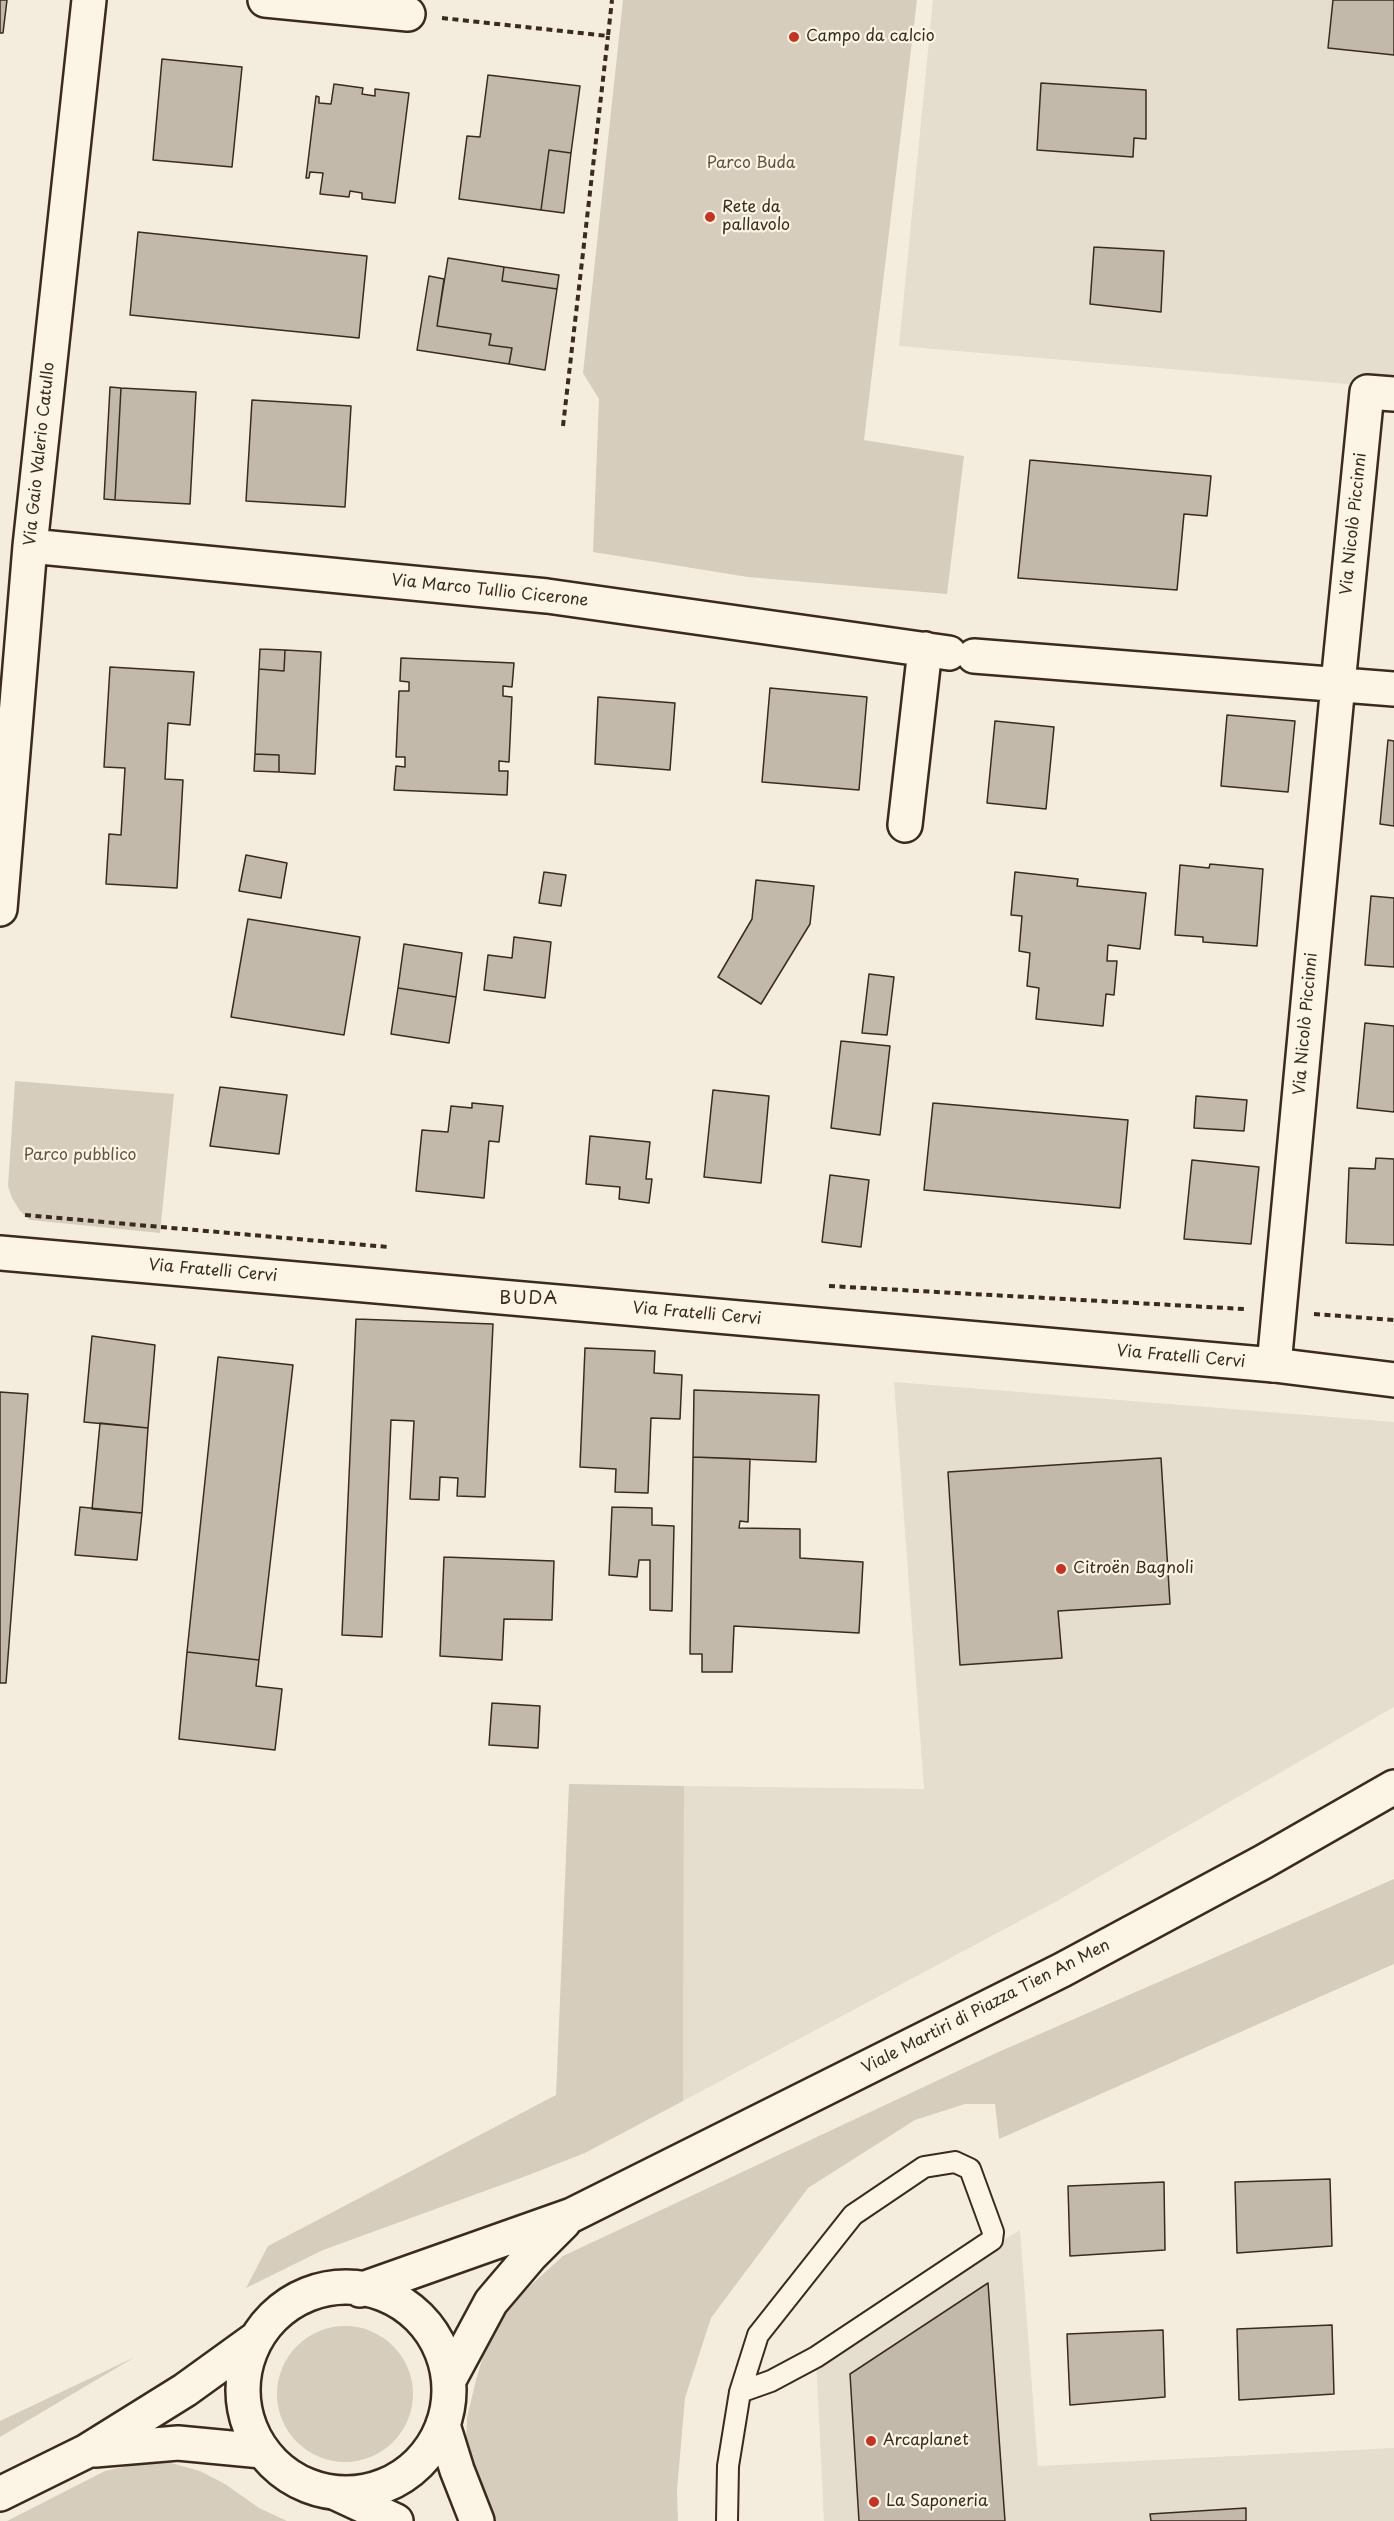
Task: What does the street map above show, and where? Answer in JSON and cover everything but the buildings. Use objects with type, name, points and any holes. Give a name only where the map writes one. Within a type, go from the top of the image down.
[{"type":"main road","name":"Via Gaio Valerio Catullo","points":[[0,909],[30,546],[89,0]]},
{"type":"main road","points":[[265,0],[408,14]]},
{"type":"main road","name":"Via Nicolò Piccinni","points":[[1274,1365],[1367,392],[1394,394]]},
{"type":"main road","name":"Via Marco Tullio Cicerone","points":[[30,546],[547,596],[949,653]]},
{"type":"main road","points":[[905,825],[949,653],[1394,689]]},
{"type":"main road","name":"Via Fratelli Cervi","points":[[0,1253],[1274,1365],[1394,1380]]},
{"type":"main road","name":"Viale Martiri di Piazza Tien An Men","points":[[360,2290],[572,2215],[1062,1970],[1263,1862],[1394,1787]]},
{"type":"main road","name":"Viale Martiri di Piazza Tien An Men","points":[[449,2380],[491,2302],[531,2254],[572,2215]]},
{"type":"main road","name":"Viale Martiri di Piazza Tien An Men","points":[[328,2287],[360,2290],[383,2292],[415,2311],[432,2330],[448,2365],[450,2403],[437,2442],[413,2470],[381,2488],[358,2494],[323,2492],[290,2479],[262,2451],[247,2423],[242,2380],[249,2352],[267,2322],[295,2299],[328,2287]]},
{"type":"main road","name":"Viale Martiri di Piazza Tien An Men","points":[[0,2494],[87,2451],[185,2390],[257,2338]]},
{"type":"main road","points":[[443,2426],[477,2521]]},
{"type":"main road","name":"Viale Martiri di Piazza Tien An Men","points":[[87,2451],[178,2443],[262,2451]]},
{"type":"main road","points":[[336,2493],[396,2521]]},
{"type":"lane","points":[[727,2521],[728,2466],[740,2392],[758,2335],[853,2215],[924,2168],[955,2162],[970,2169],[993,2232],[992,2240],[816,2357],[771,2381],[740,2392]]},
{"type":"path","points":[[563,426],[612,0]]},
{"type":"path","points":[[408,14],[608,36]]},
{"type":"path","points":[[19,1215],[389,1247]]},
{"type":"path","points":[[824,1286],[1280,1311],[1394,1320]]},
{"type":"shaded area","points":[[933,0],[1394,0],[1394,388],[899,346]]},
{"type":"shaded area","points":[[894,1382],[1394,1422],[1394,1707],[1057,1901],[683,2101],[684,1786],[924,1789]]},
{"type":"shaded area","points":[[1020,2230],[1038,2466],[1394,2448],[1394,2521],[824,2521],[816,2357]]},
{"type":"green space","name":"Parco Buda","points":[[623,0],[917,0],[864,440],[964,456],[947,594],[748,577],[593,552],[599,399],[583,373]]},
{"type":"green space","name":"Parco pubblico","points":[[15,1081],[174,1094],[160,1233],[30,1220],[20,1211],[8,1186]]},
{"type":"green space","points":[[569,1784],[684,1786],[683,2101],[585,2153],[323,2250],[246,2288],[268,2246],[556,2095]]},
{"type":"green space","points":[[1394,1879],[1394,1964],[999,2139],[995,2104],[965,2104],[915,2120],[808,2188],[711,2318],[685,2398],[677,2490],[678,2521],[493,2521],[472,2468],[466,2444],[467,2418],[476,2380],[484,2353],[501,2320],[521,2294],[563,2256],[994,2054]]},
{"type":"green space","points":[[345,2326],[371,2331],[383,2337],[393,2346],[402,2356],[408,2368],[413,2394],[408,2420],[402,2432],[393,2442],[383,2451],[371,2457],[345,2462],[319,2457],[307,2451],[297,2442],[288,2432],[282,2420],[277,2394],[282,2368],[288,2356],[297,2346],[307,2337],[319,2331]]},
{"type":"green space","points":[[135,2357],[0,2437],[0,2421]]},
{"type":"green space","points":[[171,2463],[200,2471],[225,2484],[259,2508],[287,2521],[7,2521],[105,2471],[138,2464]]},
{"type":"place","name":"Campo da calcio","points":[[794,37]]},
{"type":"place","name":"Rete da pallavolo","points":[[710,217]]},
{"type":"place","name":"Citroën Bagnoli","points":[[1061,1569]]},
{"type":"place","name":"Arcaplanet","points":[[871,2441]]},
{"type":"place","name":"La Saponeria","points":[[874,2502]]},
{"type":"district","name":"BUDA","points":[[529,1299]]}]
